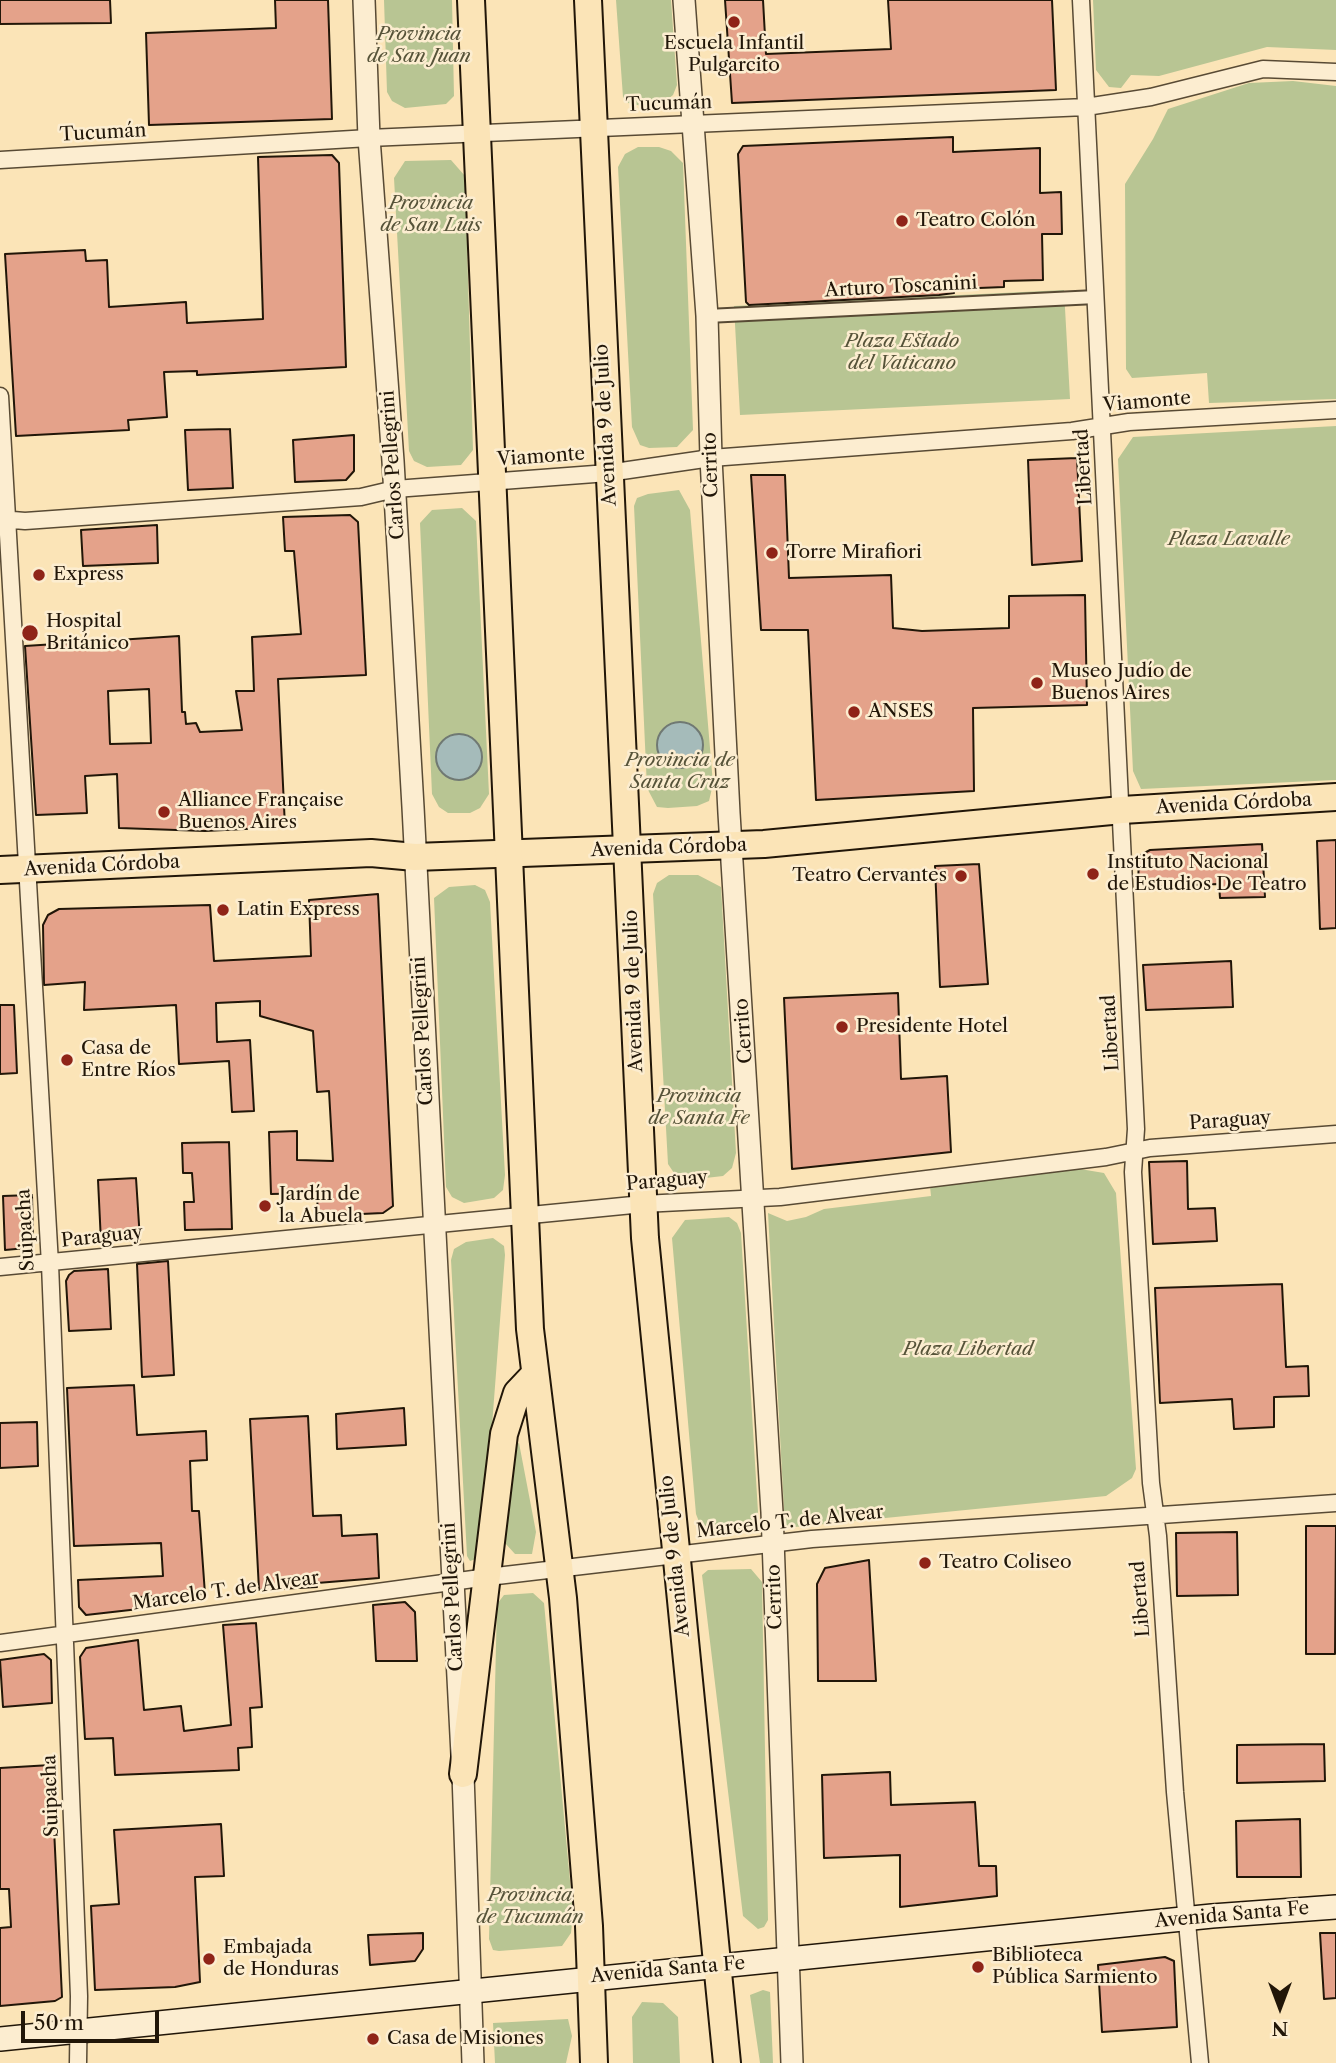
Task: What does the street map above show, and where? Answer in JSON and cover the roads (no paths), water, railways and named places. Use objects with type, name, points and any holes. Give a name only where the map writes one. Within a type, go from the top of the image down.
[{"type":"main road","points":[[471,0],[534,1376],[559,1569],[592,1978],[594,2063]]},
{"type":"main road","name":"Avenida 9 de Julio","points":[[588,0],[643,1204],[715,1966],[727,2063]]},
{"type":"main road","name":"Avenida Córdoba","points":[[13,870],[371,853],[415,858],[731,845],[1122,810],[1336,797]]},
{"type":"main road","points":[[463,1774],[506,1421],[517,1393],[534,1376]]},
{"type":"main road","name":"Avenida Santa Fe","points":[[0,2039],[1187,1918],[1336,1907]]},
{"type":"main road","points":[[584,2063],[591,2023]]},
{"type":"street","name":"Carlos Pellegrini","points":[[364,0],[369,138],[395,489],[415,858],[463,1774],[468,1990],[473,2063]]},
{"type":"street","name":"Cerrito","points":[[684,0],[707,316],[710,458],[731,845],[755,1196],[773,1544],[792,2063]]},
{"type":"street","name":"Libertad","points":[[1081,0],[1122,810],[1135,1152],[1133,1171],[1154,1513],[1200,2063]]},
{"type":"street","name":"Tucumán","points":[[0,160],[593,127],[1086,107],[1151,97],[1263,69],[1336,72]]},
{"type":"street","name":"Arturo Toscanini","points":[[707,316],[1096,297]]},
{"type":"street","name":"Suipacha","points":[[0,396],[13,870],[50,1264],[66,1634],[78,2063]]},
{"type":"street","name":"Viamonte","points":[[3,519],[25,521],[361,497],[395,489],[608,473],[710,458],[1103,427],[1129,422],[1336,410]]},
{"type":"street","name":"Paraguay","points":[[0,1267],[643,1204],[807,1194],[1135,1152],[1336,1134]]},
{"type":"street","name":"Marcelo T. de Alvear","points":[[0,1643],[452,1581],[773,1544],[1154,1513],[1336,1503]]},
{"type":"place","name":"Escuela Infantil Pulgarcito","points":[[734,22]]},
{"type":"place","name":"Teatro Colón","points":[[902,221]]},
{"type":"place","name":"Torre Mirafiori","points":[[772,553]]},
{"type":"place","name":"Express","points":[[39,575]]},
{"type":"place","name":"Hospital Británico","points":[[30,633]]},
{"type":"place","name":"Museo Judío de Buenos Aires","points":[[1037,683]]},
{"type":"place","name":"ANSES","points":[[854,712]]},
{"type":"place","name":"Alliance Française Buenos Aires","points":[[164,812]]},
{"type":"place","name":"Instituto Nacional de Estudios De Teatro","points":[[1093,874]]},
{"type":"place","name":"Teatro Cervantes","points":[[961,876]]},
{"type":"place","name":"Latin Express","points":[[223,910]]},
{"type":"place","name":"Presidente Hotel","points":[[842,1027]]},
{"type":"place","name":"Casa de Entre Ríos","points":[[67,1060]]},
{"type":"place","name":"Jardín de la Abuela","points":[[265,1206]]},
{"type":"place","name":"Teatro Coliseo","points":[[925,1563]]},
{"type":"place","name":"Embajada de Honduras","points":[[209,1959]]},
{"type":"place","name":"Biblioteca Pública Sarmiento","points":[[978,1967]]},
{"type":"place","name":"Casa de Misiones","points":[[373,2039]]},
{"type":"park label","name":"Provincia de San Juan","points":[[419,46]]},
{"type":"park label","name":"Provincia de San Luis","points":[[431,215]]},
{"type":"park label","name":"Plaza Estado del Vaticano","points":[[902,353]]},
{"type":"park label","name":"Plaza Lavalle","points":[[1229,540]]},
{"type":"park label","name":"Provincia de Santa Cruz","points":[[680,772]]},
{"type":"park label","name":"Provincia de Santa Fe","points":[[699,1108]]},
{"type":"park label","name":"Plaza Libertad","points":[[968,1350]]},
{"type":"park label","name":"Provincia de Tucumán","points":[[530,1907]]}]
